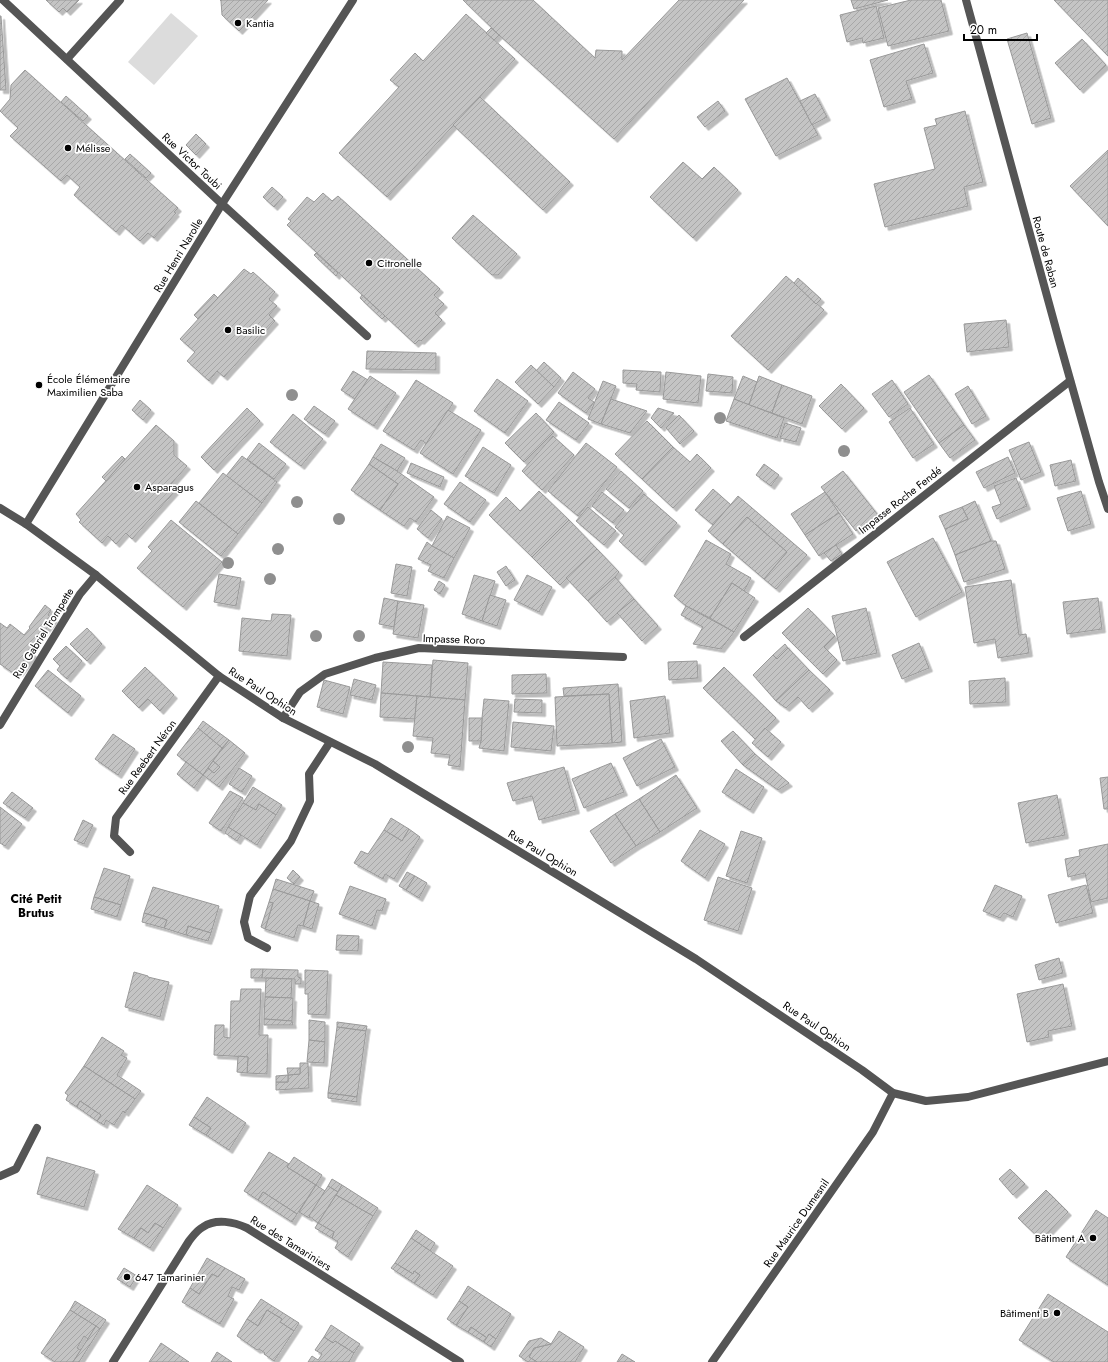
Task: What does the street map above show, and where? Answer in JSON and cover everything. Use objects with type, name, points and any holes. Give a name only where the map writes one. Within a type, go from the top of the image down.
[{"type":"street","name":"Rue Victor Toubi","points":[[3,0],[222,204],[367,336]]},
{"type":"street","points":[[67,59],[120,0]]},
{"type":"street","name":"Rue Henri Narolle","points":[[26,524],[222,204],[354,0]]},
{"type":"street","name":"Route de Raban","points":[[966,0],[1070,381],[1108,509]]},
{"type":"street","name":"Impasse Roche Fendé","points":[[744,637],[1070,381]]},
{"type":"street","name":"Rue Paul Ophion","points":[[0,508],[26,524],[96,575],[219,676],[283,718],[375,764],[696,959],[862,1070],[893,1093],[926,1101],[968,1097],[1108,1060]]},
{"type":"street","name":"Rue Gabriel Trompette","points":[[0,725],[80,594],[96,575]]},
{"type":"street","name":"Impasse Roro","points":[[283,718],[300,692],[325,674],[375,658],[419,648],[624,657]]},
{"type":"street","name":"Rue Reebert Néron","points":[[130,852],[114,836],[116,818],[219,676]]},
{"type":"street","points":[[267,948],[248,938],[244,922],[250,896],[291,841],[310,801],[309,774],[330,742]]},
{"type":"street","name":"Rue Maurice Dumesnil","points":[[712,1362],[873,1132],[893,1093]]},
{"type":"street","points":[[0,1176],[16,1169],[37,1128]]},
{"type":"street","name":"Rue des Tamariniers","points":[[113,1362],[189,1240],[203,1226],[218,1222],[238,1224],[247,1228],[460,1362]]},
{"type":"shaded area","points":[[171,13],[198,36],[154,85],[128,62]]},
{"type":"building","points":[[46,0],[79,0],[67,12],[63,8],[59,12]]},
{"type":"building","name":"Kantia","points":[[220,0],[268,0],[239,31],[222,15]]},
{"type":"building","points":[[463,0],[533,0],[595,58],[596,50],[622,51],[622,60],[679,0],[744,0],[614,139],[499,35]]},
{"type":"building","points":[[851,0],[888,0],[854,9]]},
{"type":"building","points":[[911,0],[941,0],[949,31],[888,46],[878,8]]},
{"type":"building","points":[[1054,0],[1108,0],[1108,56]]},
{"type":"building","points":[[876,6],[884,38],[863,43],[862,38],[847,42],[840,15]]},
{"type":"building","points":[[466,14],[515,59],[387,197],[339,153],[399,87],[390,80],[415,53],[423,61]]},
{"type":"building","points":[[1,16],[6,90],[0,90]]},
{"type":"building","points":[[491,28],[499,35],[494,40],[486,33]]},
{"type":"building","points":[[1027,33],[1051,118],[1032,124],[1007,39]]},
{"type":"building","points":[[1082,39],[1106,65],[1080,90],[1055,63]]},
{"type":"building","points":[[924,44],[933,73],[906,81],[912,99],[884,107],[870,60]]},
{"type":"building","name":"Mélisse","points":[[25,70],[178,208],[174,212],[176,213],[154,238],[148,233],[140,241],[122,225],[116,232],[74,195],[80,187],[67,175],[61,181],[10,136],[18,128],[0,111],[10,99],[11,85]]},
{"type":"building","points":[[787,78],[818,135],[776,156],[745,99]]},
{"type":"building","points":[[815,94],[827,117],[812,125],[800,101]]},
{"type":"building","points":[[66,96],[88,116],[83,121],[61,102]]},
{"type":"building","points":[[480,97],[570,182],[543,210],[453,125]]},
{"type":"building","points":[[718,101],[725,111],[705,127],[697,117]]},
{"type":"building","points":[[965,111],[983,182],[964,187],[968,206],[885,227],[874,184],[935,169],[924,128],[937,125],[935,119]]},
{"type":"building","points":[[196,134],[206,144],[196,155],[186,145]]},
{"type":"building","points":[[1108,150],[1108,226],[1070,186]]},
{"type":"building","points":[[130,154],[151,173],[146,178],[125,159]]},
{"type":"building","points":[[683,162],[702,179],[714,167],[738,190],[693,238],[650,197]]},
{"type":"building","points":[[272,187],[283,197],[274,207],[263,197]]},
{"type":"building","name":"Citronelle","points":[[323,193],[332,201],[338,196],[440,289],[434,295],[444,304],[435,313],[442,320],[421,341],[419,340],[415,344],[287,225],[291,221],[288,219],[307,197],[314,202]]},
{"type":"building","points":[[473,215],[517,254],[498,275],[492,275],[452,238]]},
{"type":"building","points":[[316,253],[338,273],[336,276],[314,255]]},
{"type":"building","name":"Basilic","points":[[244,269],[251,274],[253,272],[275,292],[269,299],[277,306],[269,315],[275,321],[224,377],[217,371],[209,381],[187,361],[195,352],[180,339]]},
{"type":"building","points":[[786,276],[824,310],[768,370],[731,336]]},
{"type":"building","points":[[798,278],[821,299],[816,304],[794,283]]},
{"type":"building","points":[[214,294],[218,298],[198,319],[194,315]]},
{"type":"building","points":[[362,295],[385,316],[382,319],[360,298]]},
{"type":"building","points":[[1006,320],[1009,347],[967,352],[964,324]]},
{"type":"building","points":[[367,351],[436,353],[436,370],[366,369]]},
{"type":"building","points":[[544,362],[561,378],[554,387],[536,371]]},
{"type":"building","points":[[531,365],[554,387],[538,404],[515,382]]},
{"type":"building","points":[[623,370],[661,372],[660,392],[636,390],[637,384],[623,383]]},
{"type":"building","points":[[353,371],[368,380],[355,399],[341,390]]},
{"type":"building","points":[[573,372],[595,389],[588,398],[594,402],[586,413],[558,393]]},
{"type":"building","points":[[666,372],[701,376],[698,403],[663,399]]},
{"type":"building","points":[[708,374],[733,377],[732,393],[706,391]]},
{"type":"building","points":[[929,375],[964,425],[939,443],[904,392]]},
{"type":"building","points":[[370,376],[396,393],[374,426],[348,409]]},
{"type":"building","points":[[743,376],[757,382],[749,405],[734,399]]},
{"type":"building","points":[[759,376],[782,385],[772,413],[749,405]]},
{"type":"building","points":[[497,379],[528,401],[505,433],[474,411]]},
{"type":"building","points":[[416,380],[453,403],[427,444],[421,440],[414,450],[383,431]]},
{"type":"building","points":[[892,380],[908,404],[889,417],[872,394]]},
{"type":"building","points":[[603,381],[616,386],[601,424],[588,419]]},
{"type":"building","points":[[841,384],[864,408],[842,429],[819,406]]},
{"type":"building","points":[[782,385],[812,396],[802,424],[772,413]]},
{"type":"building","points":[[968,386],[986,416],[972,424],[955,394]]},
{"type":"building","points":[[611,399],[647,411],[630,433],[601,424]]},
{"type":"building","points":[[734,399],[784,418],[777,438],[726,421]]},
{"type":"building","points":[[140,400],[151,410],[143,420],[132,410]]},
{"type":"building","points":[[559,402],[589,423],[576,440],[546,420]]},
{"type":"building","points":[[314,406],[335,421],[325,434],[304,419]]},
{"type":"building","points":[[247,408],[260,421],[214,470],[201,457]]},
{"type":"building","points":[[658,408],[674,413],[661,428],[651,418]]},
{"type":"building","points":[[910,408],[934,444],[913,458],[889,422]]},
{"type":"building","points":[[448,410],[481,430],[453,474],[420,453]]},
{"type":"building","points":[[536,413],[554,432],[524,462],[505,443]]},
{"type":"building","points":[[293,414],[323,439],[301,466],[270,442]]},
{"type":"building","points":[[679,415],[694,431],[680,444],[666,428]]},
{"type":"building","points":[[647,421],[673,447],[642,479],[615,454]]},
{"type":"building","points":[[785,423],[801,428],[796,442],[780,438]]},
{"type":"building","name":"Asparagus","points":[[156,425],[174,441],[174,455],[187,466],[171,484],[177,489],[132,539],[126,533],[116,544],[108,536],[102,543],[79,522],[81,520],[76,514]]},
{"type":"building","points":[[964,425],[975,440],[950,458],[939,443]]},
{"type":"building","points":[[553,436],[574,455],[542,490],[522,471]]},
{"type":"building","points":[[1029,442],[1041,472],[1021,480],[1009,450]]},
{"type":"building","points":[[259,443],[286,464],[274,479],[247,459]]},
{"type":"building","points":[[586,443],[617,467],[578,516],[548,491]]},
{"type":"building","points":[[381,444],[405,458],[397,471],[373,457]]},
{"type":"building","points":[[483,447],[511,465],[494,493],[465,476]]},
{"type":"building","points":[[673,447],[690,462],[697,454],[711,468],[673,508],[642,479]]},
{"type":"building","points":[[122,456],[125,459],[106,481],[102,477]]},
{"type":"building","points":[[242,456],[277,482],[262,503],[226,476]]},
{"type":"building","points":[[373,457],[397,471],[434,497],[416,522],[410,518],[404,526],[380,510],[398,484],[369,464]]},
{"type":"building","points":[[1008,457],[1015,473],[984,488],[976,472]]},
{"type":"building","points":[[1071,460],[1076,481],[1055,486],[1050,465]]},
{"type":"building","points":[[411,463],[444,477],[440,487],[407,473]]},
{"type":"building","points":[[369,464],[398,484],[380,510],[351,490]]},
{"type":"building","points":[[764,464],[779,475],[771,486],[756,475]]},
{"type":"building","points":[[621,471],[643,491],[629,508],[606,489]]},
{"type":"building","points":[[843,471],[878,515],[856,531],[821,487]]},
{"type":"building","points":[[223,473],[262,503],[238,534],[199,503]]},
{"type":"building","points":[[1016,478],[1027,506],[997,519],[992,507],[1001,504],[994,486]]},
{"type":"building","points":[[460,482],[486,500],[470,522],[444,504]]},
{"type":"building","points":[[713,489],[731,505],[713,525],[695,510]]},
{"type":"building","points":[[539,491],[569,520],[532,557],[489,515],[506,497],[520,511]]},
{"type":"building","points":[[1081,491],[1091,524],[1068,531],[1057,498]]},
{"type":"building","points":[[602,492],[624,510],[613,523],[592,506]]},
{"type":"building","points":[[825,492],[839,513],[805,535],[791,514]]},
{"type":"building","points":[[644,494],[677,523],[642,562],[619,541],[624,535],[615,527]]},
{"type":"building","points":[[738,496],[807,555],[776,589],[764,579],[787,552],[747,517],[723,544],[708,531]]},
{"type":"building","points":[[196,501],[238,534],[221,556],[179,522]]},
{"type":"building","points":[[975,501],[991,541],[955,555],[945,529],[968,519],[962,507]]},
{"type":"building","points":[[588,507],[616,531],[604,545],[576,521]]},
{"type":"building","points":[[962,507],[968,519],[945,529],[939,516]]},
{"type":"building","points":[[431,510],[442,519],[428,538],[417,529]]},
{"type":"building","points":[[839,513],[853,534],[819,556],[805,535]]},
{"type":"building","points":[[447,516],[470,528],[454,558],[432,546]]},
{"type":"building","points":[[747,517],[787,552],[764,579],[723,544]]},
{"type":"building","points":[[171,520],[222,562],[183,607],[137,568],[152,551],[148,547]]},
{"type":"building","points":[[569,520],[597,549],[560,585],[532,557]]},
{"type":"building","points":[[933,538],[962,592],[916,617],[887,562]]},
{"type":"building","points":[[706,540],[731,554],[726,564],[751,578],[744,591],[732,583],[710,618],[686,606],[674,596]]},
{"type":"building","points":[[991,541],[996,541],[1005,569],[964,582],[955,555]]},
{"type":"building","points":[[427,542],[454,558],[444,578],[428,571],[431,565],[418,559]]},
{"type":"building","points":[[836,545],[842,554],[831,561],[824,553]]},
{"type":"building","points":[[597,549],[619,572],[588,601],[566,578]]},
{"type":"building","points":[[396,564],[412,567],[407,596],[391,593]]},
{"type":"building","points":[[506,566],[515,580],[506,586],[497,572]]},
{"type":"building","points":[[219,574],[241,578],[236,606],[214,602]]},
{"type":"building","points":[[474,575],[495,581],[482,621],[462,614]]},
{"type":"building","points":[[527,575],[552,587],[539,612],[514,600]]},
{"type":"building","points":[[615,577],[634,599],[607,622],[588,601]]},
{"type":"building","points":[[1011,580],[1019,635],[1026,634],[1029,653],[998,658],[995,639],[974,643],[965,587]]},
{"type":"building","points":[[439,581],[445,585],[440,594],[434,590]]},
{"type":"building","points":[[732,583],[755,598],[734,632],[710,618]]},
{"type":"building","points":[[490,595],[506,600],[497,626],[482,621]]},
{"type":"building","points":[[384,598],[398,601],[394,627],[379,624]]},
{"type":"building","points":[[1098,598],[1102,629],[1067,634],[1063,602]]},
{"type":"building","points":[[634,599],[658,626],[642,641],[617,613]]},
{"type":"building","points":[[398,601],[424,605],[418,638],[393,634]]},
{"type":"building","points":[[45,605],[51,610],[48,615],[54,619],[29,651],[34,654],[19,673],[15,670],[13,673],[0,664],[0,623],[7,628],[10,624],[24,635]]},
{"type":"building","points":[[686,606],[734,632],[721,649],[693,644],[703,627],[681,615]]},
{"type":"building","points":[[808,608],[835,636],[824,647],[837,660],[823,674],[782,633]]},
{"type":"building","points":[[866,608],[877,653],[843,661],[832,616]]},
{"type":"building","points":[[272,614],[291,615],[287,656],[239,651],[242,618],[271,621]]},
{"type":"building","points":[[87,628],[102,644],[87,661],[70,644]]},
{"type":"building","points":[[919,643],[929,668],[902,679],[892,655]]},
{"type":"building","points":[[785,644],[788,648],[777,659],[773,655]]},
{"type":"building","points":[[66,646],[82,661],[67,679],[57,670],[60,666],[53,659]]},
{"type":"building","points":[[788,648],[809,670],[776,701],[753,675],[773,655],[777,659]]},
{"type":"building","points":[[433,660],[468,663],[465,700],[430,697]]},
{"type":"building","points":[[697,661],[698,678],[669,680],[668,662]]},
{"type":"building","points":[[383,662],[432,665],[430,697],[381,693]]},
{"type":"building","points":[[145,667],[174,695],[160,711],[148,699],[139,708],[122,691]]},
{"type":"building","points":[[724,667],[776,718],[755,739],[703,688]]},
{"type":"building","points":[[48,670],[81,696],[68,713],[35,686]]},
{"type":"building","points":[[809,670],[830,690],[809,709],[798,697],[786,708],[776,701]]},
{"type":"building","points":[[546,674],[547,693],[512,694],[512,675]]},
{"type":"building","points":[[1005,678],[1006,702],[970,704],[969,681]]},
{"type":"building","points":[[354,679],[376,685],[372,700],[350,695]]},
{"type":"building","points":[[324,680],[350,687],[343,714],[317,707]]},
{"type":"building","points":[[618,684],[622,742],[612,743],[609,694],[564,696],[563,688]]},
{"type":"building","points":[[381,693],[417,696],[415,719],[380,717]]},
{"type":"building","points":[[609,694],[612,743],[557,746],[555,697]]},
{"type":"building","points":[[417,696],[465,700],[460,767],[448,765],[450,755],[431,753],[433,738],[413,736]]},
{"type":"building","points":[[665,696],[670,733],[634,738],[630,701]]},
{"type":"building","points":[[484,699],[509,701],[504,751],[479,748],[481,741]]},
{"type":"building","points":[[515,699],[542,700],[542,713],[514,712]]},
{"type":"building","points":[[469,718],[482,718],[481,741],[469,741]]},
{"type":"building","points":[[203,721],[229,740],[222,748],[198,728]]},
{"type":"building","points":[[513,722],[554,726],[551,751],[511,747]]},
{"type":"building","points":[[198,728],[222,748],[203,775],[177,755]]},
{"type":"building","points":[[765,728],[781,742],[768,757],[752,743]]},
{"type":"building","points":[[733,731],[755,754],[743,765],[721,741]]},
{"type":"building","points":[[113,734],[135,749],[118,775],[95,759]]},
{"type":"building","points":[[661,739],[675,767],[637,786],[623,758]]},
{"type":"building","points":[[229,740],[245,753],[219,787],[203,775],[208,768],[214,773],[220,767],[213,761]]},
{"type":"building","points":[[755,754],[789,783],[778,790],[743,765]]},
{"type":"building","points":[[213,761],[220,767],[214,773],[208,768]]},
{"type":"building","points":[[186,762],[203,775],[194,788],[177,774]]},
{"type":"building","points":[[611,763],[624,792],[584,808],[572,779]]},
{"type":"building","points":[[564,767],[576,810],[539,820],[532,796],[513,801],[507,783]]},
{"type":"building","points":[[239,768],[252,776],[242,792],[229,784]]},
{"type":"building","points":[[736,769],[764,787],[750,810],[722,792]]},
{"type":"building","points":[[676,775],[697,808],[660,832],[639,799]]},
{"type":"building","points":[[1108,777],[1108,809],[1104,809],[1100,778]]},
{"type":"building","points":[[253,787],[282,805],[276,815],[259,804],[256,810],[243,803]]},
{"type":"building","points":[[230,791],[243,798],[221,831],[209,823]]},
{"type":"building","points":[[12,792],[33,808],[25,818],[3,803]]},
{"type":"building","points":[[1057,795],[1065,835],[1026,843],[1018,803]]},
{"type":"building","points":[[639,799],[660,832],[636,846],[615,814]]},
{"type":"building","points":[[243,803],[256,810],[259,804],[276,815],[257,845],[228,827]]},
{"type":"building","points":[[0,807],[22,824],[5,846],[0,843]]},
{"type":"building","points":[[615,814],[636,846],[611,863],[590,831]]},
{"type":"building","points":[[391,818],[409,829],[402,841],[384,830]]},
{"type":"building","points":[[83,820],[93,825],[84,844],[74,840]]},
{"type":"building","points":[[228,827],[241,835],[237,841],[225,833]]},
{"type":"building","points":[[409,829],[420,837],[394,879],[385,874],[383,879],[354,863],[361,851],[368,854],[384,830],[402,841]]},
{"type":"building","points":[[700,830],[725,844],[705,878],[681,861]]},
{"type":"building","points":[[741,831],[762,838],[747,883],[726,876]]},
{"type":"building","points":[[1108,844],[1108,898],[1091,902],[1085,873],[1068,877],[1065,859],[1080,856],[1079,850]]},
{"type":"building","points":[[104,868],[130,876],[121,905],[94,897]]},
{"type":"building","points":[[293,870],[300,877],[294,884],[287,878]]},
{"type":"building","points":[[407,872],[415,876],[406,890],[399,886]]},
{"type":"building","points":[[415,876],[427,883],[419,898],[406,890]]},
{"type":"building","points":[[718,877],[752,888],[738,931],[704,920]]},
{"type":"building","points":[[276,879],[314,891],[310,901],[273,889]]},
{"type":"building","points":[[995,885],[1022,896],[1013,917],[1004,913],[1000,918],[983,911]]},
{"type":"building","points":[[1086,885],[1093,913],[1056,923],[1048,895]]},
{"type":"building","points":[[350,886],[386,899],[382,911],[377,910],[372,926],[339,914]]},
{"type":"building","points":[[153,887],[219,906],[211,933],[188,926],[186,935],[164,928],[167,920],[144,913]]},
{"type":"building","points":[[273,889],[310,901],[303,926],[298,925],[294,938],[265,929],[273,903],[269,902]]},
{"type":"building","points":[[94,897],[121,905],[117,917],[91,909]]},
{"type":"building","points":[[310,901],[319,904],[312,929],[303,926]]},
{"type":"building","points":[[269,902],[273,903],[265,929],[261,927]]},
{"type":"building","points":[[144,913],[167,920],[164,928],[142,922]]},
{"type":"building","points":[[188,926],[211,933],[208,941],[186,935]]},
{"type":"building","points":[[337,935],[359,936],[358,951],[336,950]]},
{"type":"building","points":[[1059,958],[1063,973],[1039,980],[1035,965]]},
{"type":"building","points":[[251,969],[263,969],[262,978],[251,978]]},
{"type":"building","points":[[263,969],[298,970],[298,977],[301,978],[301,984],[295,984],[295,979],[262,978]]},
{"type":"building","points":[[305,970],[328,971],[326,1015],[308,1014],[308,994],[305,994]]},
{"type":"building","points":[[134,972],[169,982],[160,1017],[125,1007]]},
{"type":"building","points":[[266,978],[292,979],[291,998],[265,997]]},
{"type":"building","points":[[1063,984],[1072,1026],[1048,1031],[1049,1037],[1027,1042],[1017,994]]},
{"type":"building","points":[[241,989],[261,989],[259,1035],[268,1035],[267,1074],[247,1073],[248,1057],[214,1055],[215,1025],[224,1025],[224,1037],[230,1038],[231,1001],[240,1001]]},
{"type":"building","points":[[265,997],[293,998],[292,1021],[264,1019]]},
{"type":"building","points":[[264,1019],[292,1021],[293,1025],[264,1025]]},
{"type":"building","points":[[309,1020],[325,1022],[325,1042],[309,1040]]},
{"type":"building","points":[[337,1022],[367,1026],[366,1031],[337,1027]]},
{"type":"building","points":[[337,1027],[366,1031],[357,1097],[328,1093]]},
{"type":"building","points":[[102,1037],[124,1051],[121,1055],[127,1058],[117,1075],[141,1091],[135,1099],[84,1066]]},
{"type":"building","points":[[309,1040],[325,1042],[324,1063],[307,1062]]},
{"type":"building","points":[[238,1056],[248,1057],[247,1073],[237,1072]]},
{"type":"building","points":[[300,1063],[308,1063],[309,1088],[276,1090],[276,1082],[288,1082],[288,1075],[300,1074]]},
{"type":"building","points":[[84,1066],[135,1099],[125,1113],[123,1111],[114,1125],[106,1120],[104,1125],[97,1121],[101,1115],[80,1101],[77,1107],[66,1100],[68,1095],[65,1093]]},
{"type":"building","points":[[287,1068],[300,1068],[300,1074],[288,1075]]},
{"type":"building","points":[[288,1075],[288,1082],[276,1082],[276,1076]]},
{"type":"building","points":[[328,1093],[357,1097],[357,1102],[328,1098]]},
{"type":"building","points":[[207,1097],[246,1123],[229,1150],[206,1135],[211,1128],[194,1117]]},
{"type":"building","points":[[80,1101],[101,1115],[97,1121],[77,1107]]},
{"type":"building","points":[[194,1117],[211,1128],[206,1135],[189,1125]]},
{"type":"building","points":[[269,1152],[289,1164],[287,1167],[316,1185],[297,1214],[263,1192],[258,1200],[244,1191]]},
{"type":"building","points":[[47,1157],[95,1171],[84,1207],[37,1194]]},
{"type":"building","points":[[294,1157],[322,1175],[316,1185],[287,1167]]},
{"type":"building","points":[[1010,1169],[1025,1184],[1013,1195],[999,1179]]},
{"type":"building","points":[[332,1179],[342,1185],[338,1192],[328,1186]]},
{"type":"building","points":[[147,1185],[178,1205],[163,1228],[155,1223],[148,1233],[141,1228],[134,1238],[118,1229]]},
{"type":"building","points":[[316,1185],[325,1191],[309,1218],[299,1212]]},
{"type":"building","points":[[342,1185],[378,1208],[373,1216],[336,1195]]},
{"type":"building","points":[[328,1186],[338,1192],[318,1223],[309,1216]]},
{"type":"building","points":[[1046,1190],[1068,1212],[1041,1240],[1018,1218]]},
{"type":"building","points":[[263,1192],[297,1214],[292,1222],[258,1200]]},
{"type":"building","points":[[336,1195],[373,1216],[348,1257],[335,1248],[338,1242],[332,1238],[334,1232],[318,1223]]},
{"type":"building","name":"Bâtiment A","points":[[1096,1210],[1108,1218],[1108,1285],[1066,1257]]},
{"type":"building","points":[[155,1223],[163,1228],[150,1248],[134,1238],[141,1228],[148,1233]]},
{"type":"building","points":[[318,1223],[334,1232],[332,1238],[315,1228]]},
{"type":"building","points":[[416,1230],[435,1243],[430,1251],[411,1238]]},
{"type":"building","points":[[411,1238],[453,1266],[433,1295],[414,1283],[420,1275],[414,1271],[413,1274],[395,1263]]},
{"type":"building","points":[[207,1258],[225,1268],[218,1277],[212,1274],[199,1294],[190,1288]]},
{"type":"building","points":[[395,1263],[413,1274],[414,1271],[420,1275],[414,1283],[391,1268]]},
{"type":"building","name":"647 Tamarinier","points":[[124,1268],[137,1276],[130,1287],[117,1279]]},
{"type":"building","points":[[225,1268],[245,1279],[239,1290],[232,1287],[228,1296],[234,1299],[220,1324],[182,1302],[190,1288],[199,1294],[212,1274],[218,1277]]},
{"type":"building","points":[[468,1286],[511,1314],[496,1339],[489,1334],[487,1338],[471,1327],[468,1332],[456,1325],[468,1307],[459,1301]]},
{"type":"building","name":"Bâtiment B","points":[[1048,1294],[1108,1332],[1108,1362],[1054,1362],[1019,1340]]},
{"type":"building","points":[[261,1299],[299,1323],[294,1331],[280,1322],[282,1319],[267,1310],[258,1326],[247,1319]]},
{"type":"building","points":[[75,1301],[106,1320],[100,1329],[70,1310]]},
{"type":"building","points":[[459,1301],[468,1307],[456,1325],[447,1319]]},
{"type":"building","points":[[70,1310],[96,1326],[88,1339],[84,1336],[77,1348],[81,1350],[73,1362],[55,1362],[41,1353]]},
{"type":"building","points":[[267,1310],[282,1319],[280,1322],[294,1331],[274,1361],[264,1354],[265,1353],[259,1349],[257,1350],[237,1336],[247,1319],[258,1326]]},
{"type":"building","points":[[331,1325],[360,1344],[354,1353],[335,1341],[333,1343],[324,1337]]},
{"type":"building","points":[[96,1326],[100,1329],[79,1362],[73,1362]]},
{"type":"building","points":[[471,1327],[487,1338],[484,1342],[468,1332]]},
{"type":"building","points":[[559,1331],[584,1347],[575,1362],[537,1362],[529,1357],[534,1348],[551,1344]]},
{"type":"building","points":[[489,1334],[496,1339],[491,1347],[484,1342]]},
{"type":"building","points":[[324,1337],[333,1343],[335,1341],[354,1353],[349,1362],[308,1362],[312,1356],[318,1360],[322,1354],[315,1350]]},
{"type":"building","points":[[541,1338],[551,1344],[534,1348],[529,1357],[537,1362],[528,1362],[519,1356],[529,1341]]},
{"type":"building","points":[[161,1343],[189,1362],[149,1362]]},
{"type":"building","points":[[217,1352],[232,1362],[211,1362]]},
{"type":"building","points":[[622,1354],[635,1362],[617,1362]]},
{"type":"place","name":"Kantia","points":[[238,23]]},
{"type":"place","name":"Mélisse","points":[[68,148]]},
{"type":"place","name":"Citronelle","points":[[369,263]]},
{"type":"place","name":"Basilic","points":[[228,330]]},
{"type":"place","name":"École Élémentaire Maximilien Saba","points":[[39,385]]},
{"type":"place","name":"Asparagus","points":[[137,487]]},
{"type":"place","name":"Bâtiment A","points":[[1093,1238]]},
{"type":"place","name":"647 Tamarinier","points":[[127,1277]]},
{"type":"place","name":"Bâtiment B","points":[[1057,1313]]},
{"type":"district","name":"Cité Petit Brutus","points":[[36,906]]}]
